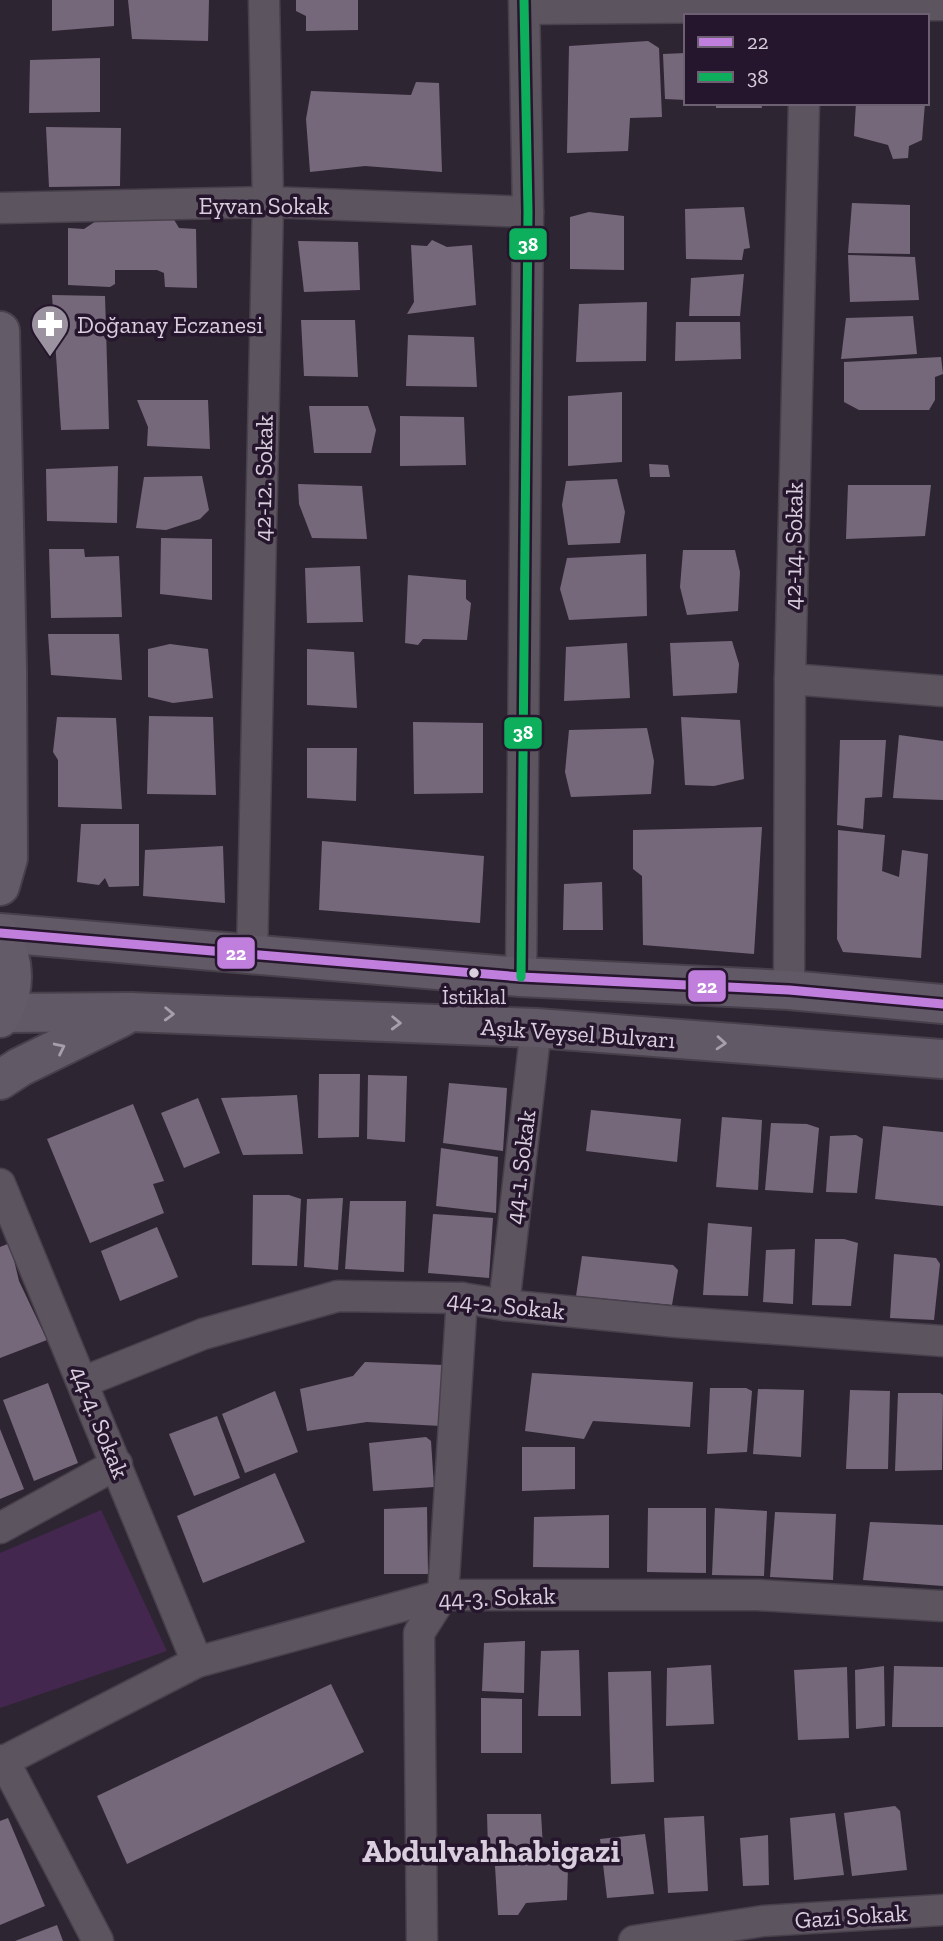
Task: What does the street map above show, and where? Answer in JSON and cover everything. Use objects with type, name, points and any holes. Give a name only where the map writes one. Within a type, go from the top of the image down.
[{"type":"main road","points":[[0,331],[8,858],[0,886]]},
{"type":"main road","points":[[0,934],[521,977],[789,990],[943,1004]]},
{"type":"main road","points":[[0,934],[8,949],[13,977],[9,999],[1,1016]]},
{"type":"main road","points":[[0,1080],[20,1067],[131,1013]]},
{"type":"main road","name":"Aşık Veysel Bulvarı","points":[[1,1016],[131,1013],[537,1028],[943,1059]]},
{"type":"street","name":"42-12. Sokak","points":[[253,956],[268,202],[264,0]]},
{"type":"street","points":[[521,977],[528,212],[524,5],[806,8],[943,5]]},
{"type":"street","name":"42-14. Sokak","points":[[789,990],[790,678],[804,105]]},
{"type":"street","name":"Eyvan Sokak","points":[[0,208],[268,202],[528,212]]},
{"type":"street","points":[[790,678],[943,691]]},
{"type":"street","name":"44-1. Sokak","points":[[504,1306],[537,1028]]},
{"type":"street","name":"44-4. Sokak","points":[[0,1184],[197,1662]]},
{"type":"street","name":"44-2. Sokak","points":[[83,1382],[203,1334],[338,1296],[462,1298],[504,1306],[677,1322],[943,1341]]},
{"type":"street","points":[[422,1941],[419,1633],[443,1595],[462,1298]]},
{"type":"street","points":[[0,1528],[117,1464]]},
{"type":"street","name":"44-3. Sokak","points":[[2,1761],[197,1662],[443,1595],[758,1595],[943,1606]]},
{"type":"street","points":[[2,1761],[98,1941]]},
{"type":"street","name":"Gazi Sokak","points":[[634,1941],[762,1921],[943,1910]]},
{"type":"shaded area","points":[[101,1510],[167,1651],[0,1708],[0,1553]]},
{"type":"building","points":[[52,0],[114,0],[114,26],[52,31]]},
{"type":"building","points":[[128,0],[209,0],[208,41],[132,39]]},
{"type":"building","points":[[296,0],[358,0],[358,30],[306,31],[306,16],[296,11]]},
{"type":"building","points":[[648,41],[659,48],[662,117],[630,118],[628,151],[567,153],[569,46]]},
{"type":"building","points":[[684,53],[684,100],[665,99],[663,54]]},
{"type":"building","points":[[100,58],[100,112],[29,113],[30,60]]},
{"type":"building","points":[[416,82],[439,83],[442,172],[365,166],[310,172],[306,119],[311,91],[411,95]]},
{"type":"building","points":[[716,105],[761,105],[762,108],[716,108]]},
{"type":"building","points":[[856,105],[925,105],[922,140],[909,146],[908,158],[893,159],[888,145],[854,136]]},
{"type":"building","points":[[46,127],[121,128],[120,186],[49,187]]},
{"type":"building","points":[[852,203],[910,205],[910,254],[848,253]]},
{"type":"building","points":[[744,207],[750,248],[744,249],[742,260],[686,259],[685,209]]},
{"type":"building","points":[[589,212],[624,216],[624,270],[570,269],[570,217]]},
{"type":"building","points":[[173,218],[179,228],[196,229],[197,288],[165,287],[164,273],[157,270],[115,270],[115,284],[110,287],[68,285],[68,228],[84,229],[99,219]]},
{"type":"building","points":[[432,240],[447,247],[472,245],[476,305],[407,314],[414,302],[411,245],[427,246]]},
{"type":"building","points":[[298,241],[358,242],[360,290],[304,292]]},
{"type":"building","points":[[848,255],[915,257],[919,300],[850,302]]},
{"type":"building","points":[[744,274],[740,316],[689,316],[691,278]]},
{"type":"building","points":[[52,295],[105,296],[109,429],[61,430]]},
{"type":"building","points":[[647,302],[646,361],[576,362],[579,304]]},
{"type":"building","points":[[913,316],[917,354],[841,359],[846,318]]},
{"type":"building","points":[[301,320],[355,320],[358,377],[304,376]]},
{"type":"building","points":[[676,322],[740,322],[741,359],[675,361]]},
{"type":"building","points":[[408,335],[474,337],[477,387],[406,386]]},
{"type":"building","points":[[941,357],[943,374],[935,377],[935,400],[929,410],[859,410],[844,402],[844,362]]},
{"type":"building","points":[[622,392],[622,462],[568,466],[568,396]]},
{"type":"building","points":[[137,400],[208,400],[210,449],[147,446],[148,427]]},
{"type":"building","points":[[309,406],[368,406],[376,430],[371,453],[314,453]]},
{"type":"building","points":[[400,416],[464,417],[466,465],[400,466]]},
{"type":"building","points":[[649,464],[668,465],[670,477],[650,477]]},
{"type":"building","points":[[118,466],[117,523],[47,521],[46,469]]},
{"type":"building","points":[[202,476],[209,510],[200,519],[166,530],[136,528],[144,477]]},
{"type":"building","points":[[617,479],[625,512],[620,543],[568,545],[562,505],[566,481]]},
{"type":"building","points":[[298,484],[362,486],[367,539],[312,538],[299,504]]},
{"type":"building","points":[[848,485],[931,485],[925,536],[846,539]]},
{"type":"building","points":[[161,538],[212,539],[212,600],[160,594]]},
{"type":"building","points":[[49,549],[84,549],[85,557],[119,556],[122,617],[51,618]]},
{"type":"building","points":[[683,550],[735,550],[740,572],[738,611],[687,615],[680,587]]},
{"type":"building","points":[[646,554],[647,616],[569,620],[560,589],[567,558]]},
{"type":"building","points":[[360,566],[363,622],[307,623],[305,568]]},
{"type":"building","points":[[408,575],[466,580],[466,599],[471,603],[467,640],[423,639],[418,645],[405,643]]},
{"type":"building","points":[[48,634],[119,634],[122,680],[51,675]]},
{"type":"building","points":[[732,641],[739,664],[737,693],[673,696],[670,643]]},
{"type":"building","points":[[627,643],[630,698],[564,701],[566,647]]},
{"type":"building","points":[[170,644],[208,649],[213,698],[173,703],[148,697],[148,649]]},
{"type":"building","points":[[307,649],[354,652],[357,708],[307,705]]},
{"type":"building","points":[[149,716],[213,717],[216,795],[147,794]]},
{"type":"building","points":[[57,717],[116,718],[122,809],[58,807],[58,760],[53,752]]},
{"type":"building","points":[[681,717],[740,720],[744,779],[714,786],[685,785]]},
{"type":"building","points":[[413,722],[483,723],[483,793],[414,794]]},
{"type":"building","points":[[647,728],[654,761],[651,794],[571,797],[565,772],[569,730]]},
{"type":"building","points":[[899,735],[943,741],[943,800],[893,798]]},
{"type":"building","points":[[840,740],[886,740],[882,797],[865,798],[863,829],[837,825]]},
{"type":"building","points":[[307,748],[357,748],[356,801],[307,798]]},
{"type":"building","points":[[81,824],[139,824],[139,886],[109,887],[105,878],[99,885],[77,882]]},
{"type":"building","points":[[762,827],[754,954],[643,945],[642,876],[633,869],[633,830]]},
{"type":"building","points":[[838,830],[885,835],[882,871],[899,877],[902,850],[928,854],[921,958],[843,952],[837,939]]},
{"type":"building","points":[[322,841],[484,856],[480,923],[319,910]]},
{"type":"building","points":[[223,846],[225,903],[143,896],[145,850]]},
{"type":"building","points":[[602,882],[603,930],[563,930],[564,884]]},
{"type":"building","points":[[319,1074],[360,1074],[359,1137],[318,1138]]},
{"type":"building","points":[[368,1075],[407,1076],[405,1142],[367,1139]]},
{"type":"building","points":[[449,1083],[507,1088],[503,1151],[443,1143]]},
{"type":"building","points":[[297,1095],[303,1154],[243,1155],[221,1098]]},
{"type":"building","points":[[198,1098],[220,1153],[184,1168],[161,1113]]},
{"type":"building","points":[[133,1104],[164,1181],[153,1184],[164,1213],[90,1243],[47,1139]]},
{"type":"building","points":[[591,1110],[681,1119],[677,1162],[586,1151]]},
{"type":"building","points":[[722,1117],[762,1120],[758,1190],[716,1187]]},
{"type":"building","points":[[771,1123],[807,1124],[819,1128],[813,1193],[765,1190]]},
{"type":"building","points":[[883,1126],[943,1132],[943,1206],[875,1199]]},
{"type":"building","points":[[856,1135],[863,1139],[857,1193],[826,1192],[830,1136]]},
{"type":"building","points":[[441,1148],[498,1157],[496,1213],[436,1206]]},
{"type":"building","points":[[253,1195],[289,1195],[301,1199],[297,1266],[252,1265]]},
{"type":"building","points":[[343,1198],[338,1270],[304,1267],[307,1199]]},
{"type":"building","points":[[350,1201],[406,1201],[404,1272],[345,1269]]},
{"type":"building","points":[[433,1214],[493,1218],[489,1278],[428,1273]]},
{"type":"building","points":[[708,1223],[752,1227],[748,1296],[703,1295]]},
{"type":"building","points":[[157,1227],[178,1277],[120,1301],[101,1251]]},
{"type":"building","points":[[815,1239],[844,1239],[858,1243],[851,1306],[812,1305]]},
{"type":"building","points":[[10,1243],[19,1281],[47,1340],[0,1358],[0,1247]]},
{"type":"building","points":[[795,1249],[793,1304],[763,1302],[766,1250]]},
{"type":"building","points":[[894,1254],[936,1258],[940,1264],[934,1320],[890,1318]]},
{"type":"building","points":[[582,1256],[673,1265],[678,1270],[672,1305],[576,1296]]},
{"type":"building","points":[[365,1362],[443,1365],[441,1426],[367,1422],[307,1431],[300,1389],[353,1376]]},
{"type":"building","points":[[532,1373],[693,1382],[690,1427],[593,1421],[584,1439],[525,1431]]},
{"type":"building","points":[[48,1383],[78,1463],[34,1481],[3,1400]]},
{"type":"building","points":[[710,1388],[746,1388],[752,1391],[747,1452],[707,1454]]},
{"type":"building","points":[[758,1389],[804,1390],[801,1457],[753,1454]]},
{"type":"building","points":[[850,1390],[890,1391],[888,1469],[846,1469]]},
{"type":"building","points":[[275,1391],[298,1452],[245,1473],[222,1414]]},
{"type":"building","points":[[898,1393],[943,1395],[942,1470],[895,1471]]},
{"type":"building","points":[[217,1416],[240,1478],[194,1496],[169,1434]]},
{"type":"building","points":[[0,1429],[24,1489],[0,1499]]},
{"type":"building","points":[[426,1437],[431,1441],[434,1487],[373,1491],[369,1443]]},
{"type":"building","points":[[522,1447],[575,1447],[575,1489],[522,1491]]},
{"type":"building","points":[[275,1473],[305,1542],[203,1583],[177,1516]]},
{"type":"building","points":[[427,1507],[428,1574],[384,1574],[384,1509]]},
{"type":"building","points":[[648,1508],[706,1508],[706,1573],[647,1572]]},
{"type":"building","points":[[715,1508],[767,1511],[764,1576],[712,1575]]},
{"type":"building","points":[[775,1512],[836,1514],[833,1580],[770,1577]]},
{"type":"building","points":[[609,1515],[609,1568],[533,1567],[534,1517]]},
{"type":"building","points":[[870,1522],[943,1525],[943,1586],[863,1580]]},
{"type":"building","points":[[525,1641],[524,1693],[482,1691],[484,1643]]},
{"type":"building","points":[[579,1650],[581,1716],[538,1716],[541,1651]]},
{"type":"building","points":[[711,1665],[714,1724],[666,1726],[667,1668]]},
{"type":"building","points":[[884,1666],[885,1726],[856,1729],[855,1670]]},
{"type":"building","points":[[894,1666],[943,1667],[943,1727],[892,1727]]},
{"type":"building","points":[[847,1667],[849,1738],[798,1740],[794,1670]]},
{"type":"building","points":[[651,1671],[654,1782],[611,1784],[608,1672]]},
{"type":"building","points":[[331,1684],[364,1752],[127,1864],[97,1796]]},
{"type":"building","points":[[481,1698],[522,1699],[522,1753],[481,1753]]},
{"type":"building","points":[[895,1806],[900,1811],[907,1870],[852,1876],[844,1813]]},
{"type":"building","points":[[835,1813],[844,1875],[794,1880],[790,1818]]},
{"type":"building","points":[[487,1814],[541,1814],[543,1847],[488,1849]]},
{"type":"building","points":[[704,1816],[708,1891],[668,1893],[664,1818]]},
{"type":"building","points":[[8,1818],[45,1906],[0,1925],[0,1821]]},
{"type":"building","points":[[645,1834],[654,1894],[607,1898],[600,1839]]},
{"type":"building","points":[[768,1835],[769,1885],[743,1886],[740,1838]]},
{"type":"building","points":[[561,1862],[568,1867],[567,1900],[526,1903],[518,1915],[498,1915],[495,1866]]},
{"type":"building","points":[[57,1925],[63,1941],[15,1941]]},
{"type":"transit line","name":"38","points":[[521,977],[528,212],[524,0]]},
{"type":"transit line","name":"22","points":[[0,933],[521,977],[789,990],[943,1004]]},
{"type":"place","name":"Doğanay Eczanesi","points":[[50,358]]},
{"type":"place","name":"İstiklal","points":[[474,973]]},
{"type":"district","name":"Abdulvahhabigazi","points":[[491,1851]]}]
